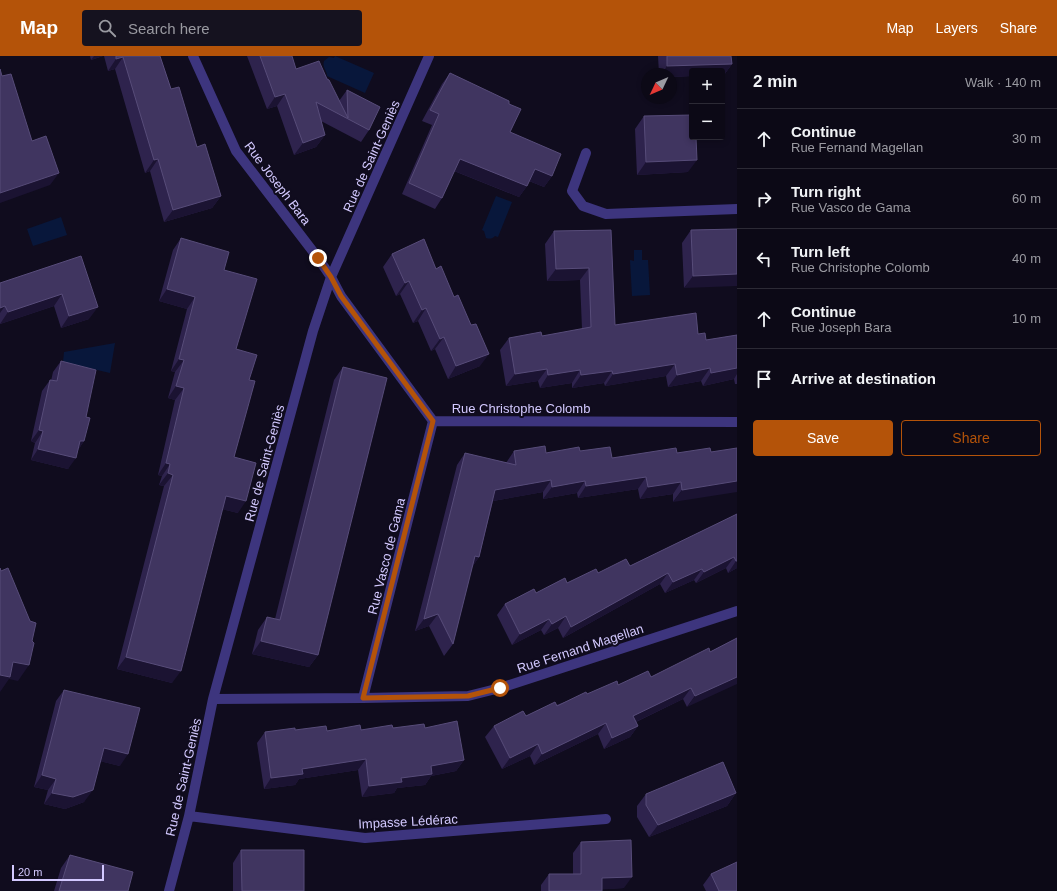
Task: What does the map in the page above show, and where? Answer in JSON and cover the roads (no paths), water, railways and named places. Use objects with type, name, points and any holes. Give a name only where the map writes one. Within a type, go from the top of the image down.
[{"type":"street","name":"Rue Joseph Bara","points":[[193,56],[236,151],[331,277]]},
{"type":"street","name":"Rue de Saint-Geniès","points":[[168,891],[189,816],[213,699],[313,331],[331,277],[429,56]]},
{"type":"street","points":[[586,153],[572,191],[583,206],[606,214],[737,209]]},
{"type":"street","name":"Rue Christophe Colomb","points":[[331,277],[341,296],[433,421],[737,422]]},
{"type":"street","name":"Rue Vasco de Gama","points":[[363,698],[433,421]]},
{"type":"street","name":"Rue Fernand Magellan","points":[[213,699],[468,696],[500,688],[737,611]]},
{"type":"street","name":"Impasse Lédérac","points":[[189,816],[365,838],[606,820]]},
{"type":"water","points":[[335,56],[374,73],[365,93],[327,76],[324,61],[329,57],[334,58]]},
{"type":"water","points":[[496,196],[512,202],[498,237],[495,236],[490,239],[486,238],[484,231],[482,230]]},
{"type":"water","points":[[61,217],[67,235],[33,246],[27,229]]},
{"type":"water","points":[[634,250],[642,250],[642,260],[648,260],[650,295],[632,296],[630,260],[634,261]]},
{"type":"water","points":[[115,343],[110,373],[63,362],[64,352]]}]
